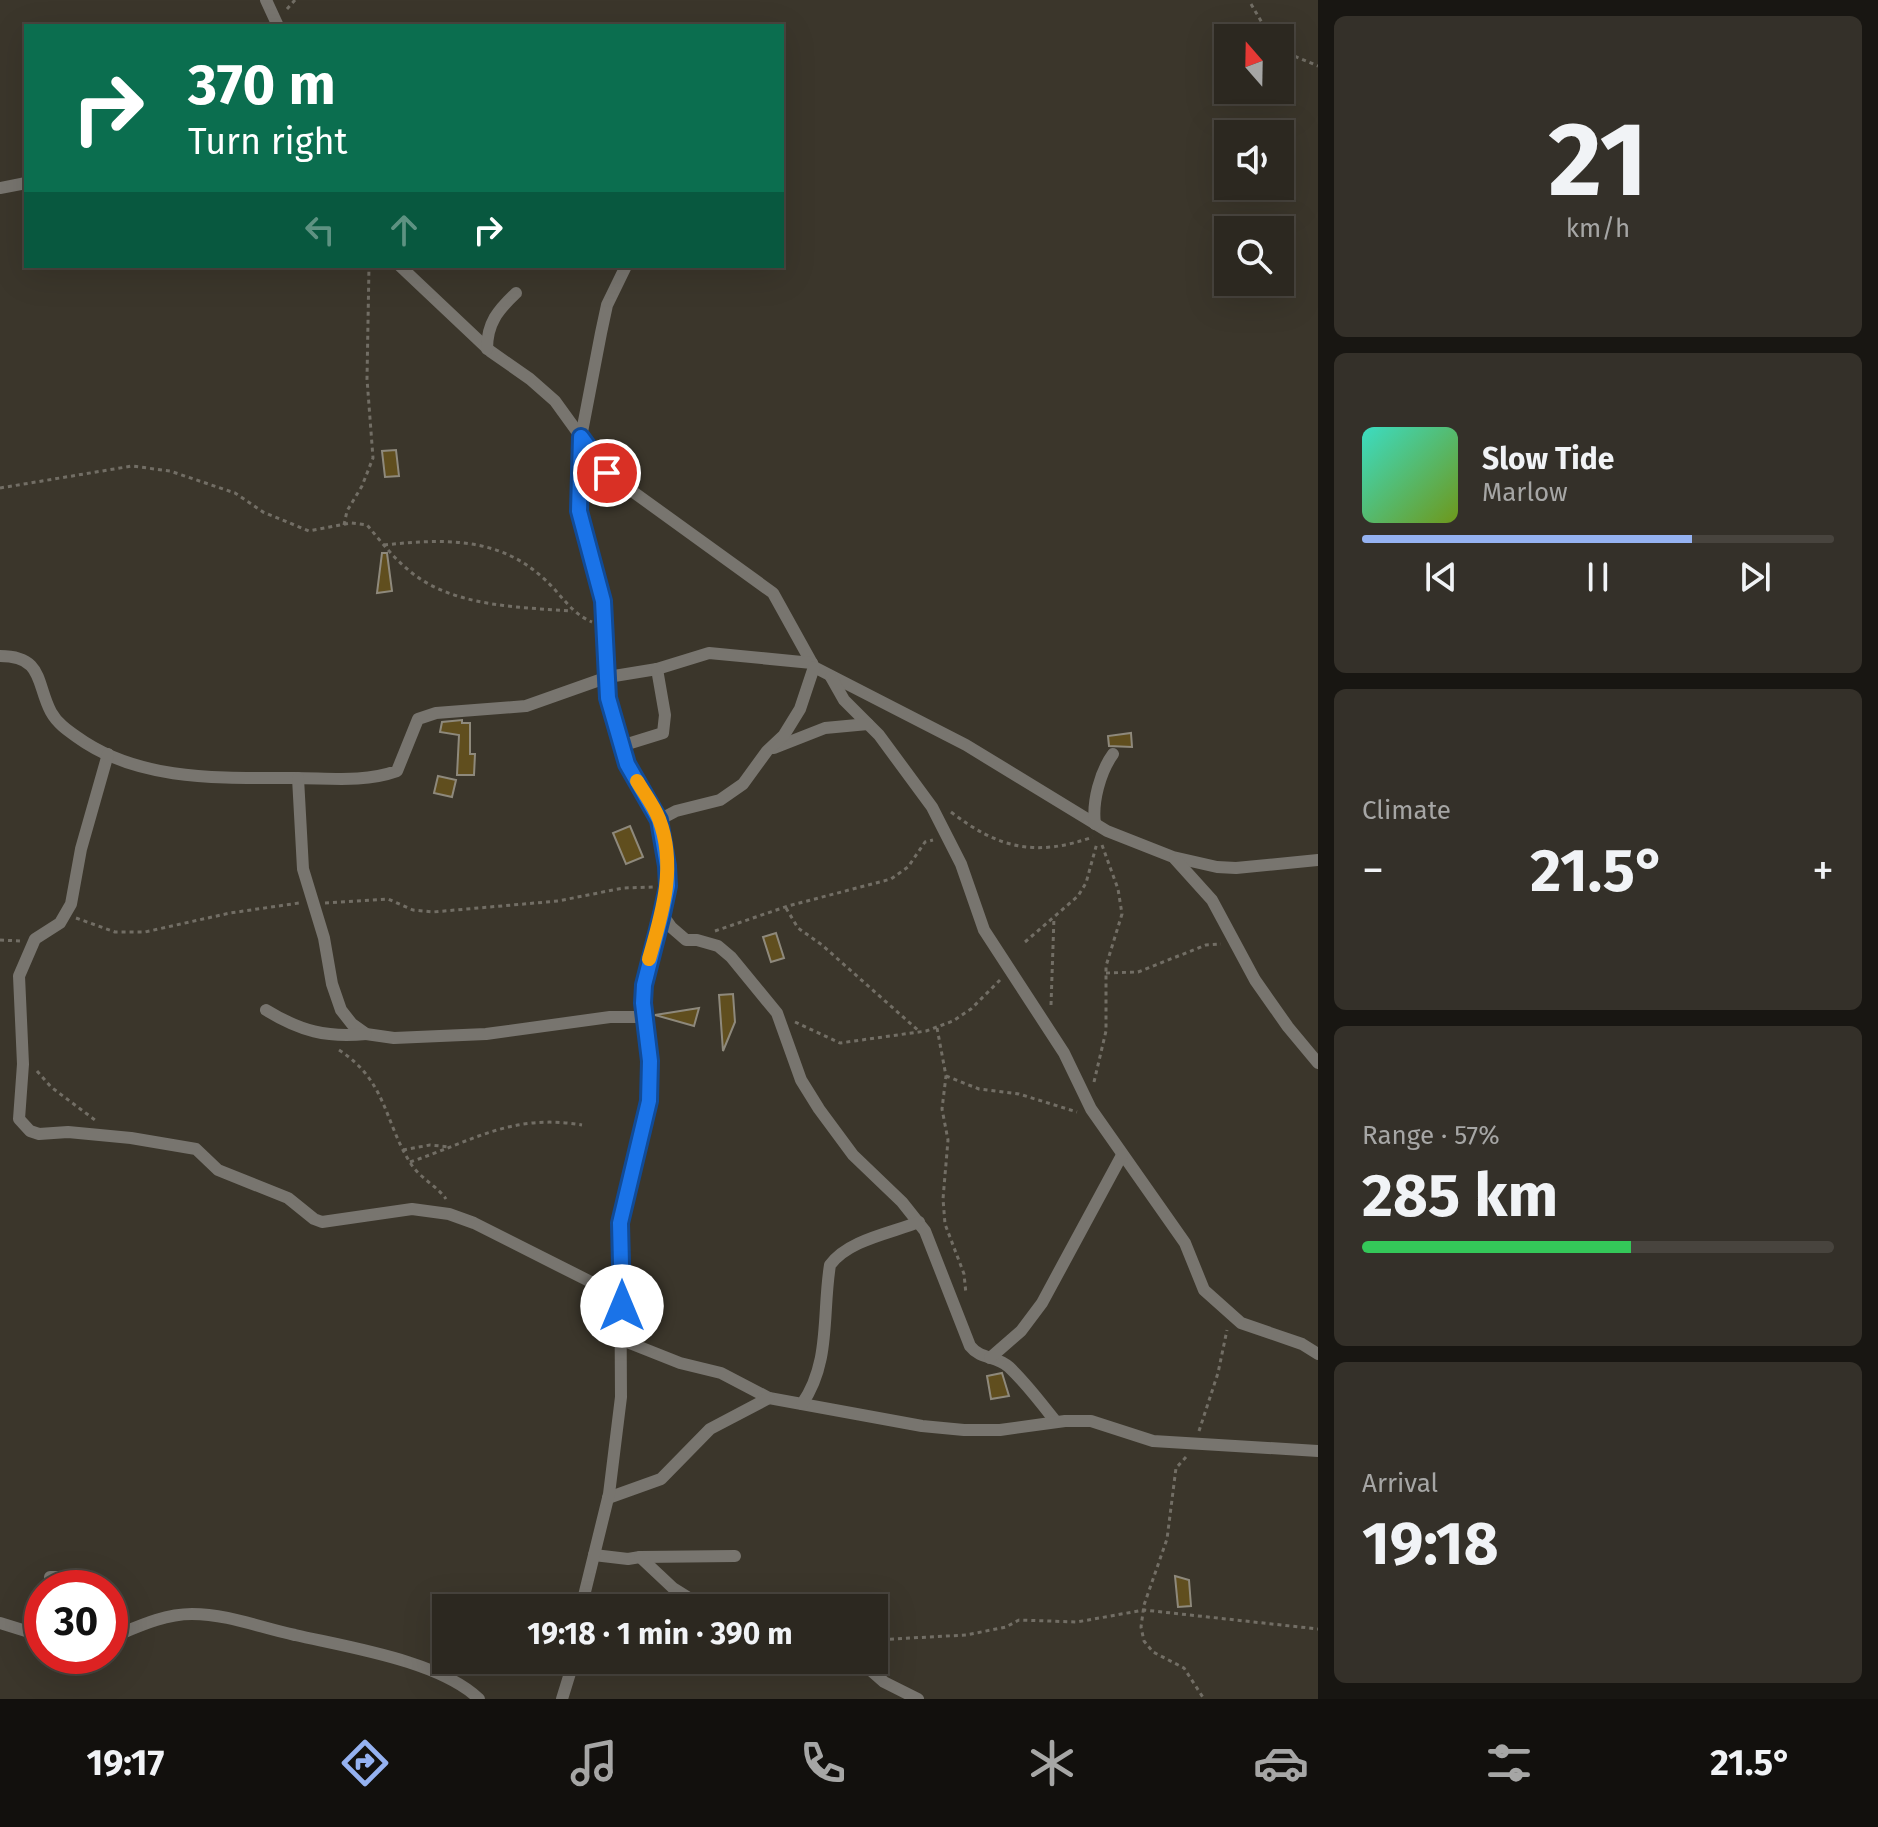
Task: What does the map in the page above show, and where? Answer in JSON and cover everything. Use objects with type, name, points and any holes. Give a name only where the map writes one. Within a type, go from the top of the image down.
[{"type":"street","points":[[266,0],[277,24]]},
{"type":"street","points":[[0,188],[24,183]]},
{"type":"street","points":[[402,268],[487,349],[555,401],[607,473],[773,593],[813,665],[800,709],[784,735],[732,795],[676,811],[659,820]]},
{"type":"street","points":[[584,1594],[608,1498],[621,1397],[620,1223],[649,1101],[650,1061],[644,985],[668,886],[659,820],[627,764],[608,698],[603,601],[579,511],[581,437],[607,305],[625,268]]},
{"type":"street","points":[[487,349],[488,328],[492,320],[516,293]]},
{"type":"street","points":[[0,656],[21,659],[37,671],[55,719],[80,740],[108,754],[165,772],[207,778],[369,779],[397,771],[418,719],[436,713],[526,706],[608,677],[657,669],[709,653],[813,665],[966,745],[1095,824],[1173,857],[1236,868],[1318,860]]},
{"type":"street","points":[[621,746],[663,733],[665,715],[657,669]]},
{"type":"street","points":[[831,677],[844,700],[914,779],[949,837],[984,930],[1047,1025],[1095,1116],[1185,1243],[1204,1290],[1241,1323],[1302,1344],[1318,1354]]},
{"type":"street","points":[[767,751],[825,728],[868,724]]},
{"type":"street","points":[[108,754],[81,849],[71,904],[60,923],[35,939],[19,976],[21,1044],[18,1112],[22,1124],[39,1134],[106,1136],[196,1149],[218,1170],[288,1198],[322,1222],[412,1209],[449,1214],[474,1223],[595,1284],[622,1306]]},
{"type":"street","points":[[1095,824],[1093,812],[1098,792],[1107,762],[1113,754]]},
{"type":"street","points":[[298,778],[303,869],[341,1010],[352,1024],[366,1034]]},
{"type":"street","points":[[1173,857],[1212,900],[1255,980],[1318,1063]]},
{"type":"street","points":[[662,914],[686,940],[718,946],[731,957],[777,1013],[801,1080],[819,1109],[853,1155],[919,1222],[970,1346],[982,1358],[990,1358],[1008,1367],[1056,1422]]},
{"type":"street","points":[[266,1010],[316,1034],[338,1037],[366,1034],[394,1038],[486,1034],[570,1021],[646,1017]]},
{"type":"street","points":[[990,1358],[1021,1331],[1042,1303],[1122,1155]]},
{"type":"street","points":[[802,1404],[814,1386],[822,1362],[830,1265],[838,1255],[853,1247],[919,1222]]},
{"type":"street","points":[[622,1340],[680,1363],[721,1373],[769,1398],[964,1430],[1000,1430],[1056,1422],[1091,1421],[1153,1441],[1318,1451]]},
{"type":"street","points":[[608,1498],[661,1479],[710,1429],[769,1398]]},
{"type":"street","points":[[594,1555],[628,1559],[735,1556]]},
{"type":"street","points":[[640,1557],[683,1594]]},
{"type":"street","points":[[128,1630],[154,1620],[193,1614],[244,1621],[331,1641],[450,1677],[479,1699]]},
{"type":"street","points":[[0,1623],[24,1630]]},
{"type":"street","points":[[562,1699],[570,1674]]},
{"type":"street","points":[[875,1674],[918,1699]]},
{"type":"path","points":[[1251,4],[1263,24]]},
{"type":"path","points":[[1294,56],[1318,66]]},
{"type":"path","points":[[344,525],[347,511],[362,486],[373,458],[367,379],[369,268]]},
{"type":"path","points":[[0,488],[132,466],[170,471],[235,493],[263,512],[309,531],[367,525],[420,579],[456,596],[513,606],[572,611],[604,627]]},
{"type":"path","points":[[384,545],[443,539],[467,541],[500,552],[536,571],[556,589],[572,611]]},
{"type":"path","points":[[949,811],[982,834],[1024,848],[1051,848],[1097,836],[1099,839],[1118,889],[1122,914],[1106,973],[1103,1054],[1086,1100]]},
{"type":"path","points":[[697,940],[786,908],[891,879],[908,867],[925,842],[949,837]]},
{"type":"path","points":[[1025,942],[1078,896],[1086,883],[1099,839]]},
{"type":"path","points":[[65,913],[115,932],[145,932],[230,913],[375,898],[388,899],[413,910],[433,912],[558,901],[623,888],[668,886]]},
{"type":"path","points":[[786,908],[798,928],[822,945],[920,1032]]},
{"type":"path","points":[[1047,1025],[1054,986],[1054,917]]},
{"type":"path","points":[[1106,973],[1138,972],[1206,945],[1238,948]]},
{"type":"path","points":[[777,1013],[840,1043],[920,1032],[953,1021],[988,995],[1008,963]]},
{"type":"path","points":[[937,1028],[946,1076],[942,1109],[948,1140],[943,1199],[945,1224],[964,1274],[967,1301]]},
{"type":"path","points":[[316,1034],[346,1054],[376,1086],[403,1150],[423,1180],[445,1196],[449,1214]]},
{"type":"path","points":[[21,1044],[30,1062],[51,1087],[92,1116],[106,1136]]},
{"type":"path","points":[[946,1076],[979,1089],[1019,1094],[1095,1116]]},
{"type":"path","points":[[410,1162],[517,1123],[550,1121],[582,1125]]},
{"type":"path","points":[[403,1150],[430,1145],[450,1147]]},
{"type":"path","points":[[1204,1699],[1184,1668],[1153,1652],[1144,1641],[1141,1627],[1167,1539],[1176,1468],[1194,1445],[1202,1425],[1218,1373],[1230,1316]]},
{"type":"path","points":[[888,1639],[953,1636],[1006,1627],[1019,1620],[1077,1622],[1144,1610],[1318,1629]]},
{"type":"building","points":[[396,450],[399,476],[385,477],[382,451]]},
{"type":"building","points":[[382,553],[387,553],[392,591],[377,593]]},
{"type":"building","points":[[462,720],[462,723],[470,723],[470,754],[475,754],[474,775],[457,775],[459,735],[440,732],[442,722]]},
{"type":"building","points":[[1131,733],[1132,747],[1109,746],[1108,736]]},
{"type":"building","points":[[438,776],[456,780],[452,797],[434,793]]},
{"type":"building","points":[[630,826],[643,857],[626,864],[613,833]]},
{"type":"building","points":[[776,933],[784,958],[771,962],[763,937]]},
{"type":"building","points":[[733,994],[735,1022],[723,1051],[719,995]]},
{"type":"building","points":[[699,1008],[694,1026],[655,1015]]},
{"type":"building","points":[[1002,1373],[1009,1396],[991,1399],[987,1376]]},
{"type":"building","points":[[1175,1576],[1189,1580],[1191,1606],[1178,1607]]},
{"type":"slow traffic","points":[[637,781],[659,820],[667,866],[668,886],[649,959]]},
{"type":"route","points":[[607,473],[581,437],[579,511],[603,601],[608,698],[627,764],[659,820],[668,886],[644,985],[643,1003],[650,1061],[649,1101],[620,1223],[622,1306]]}]
